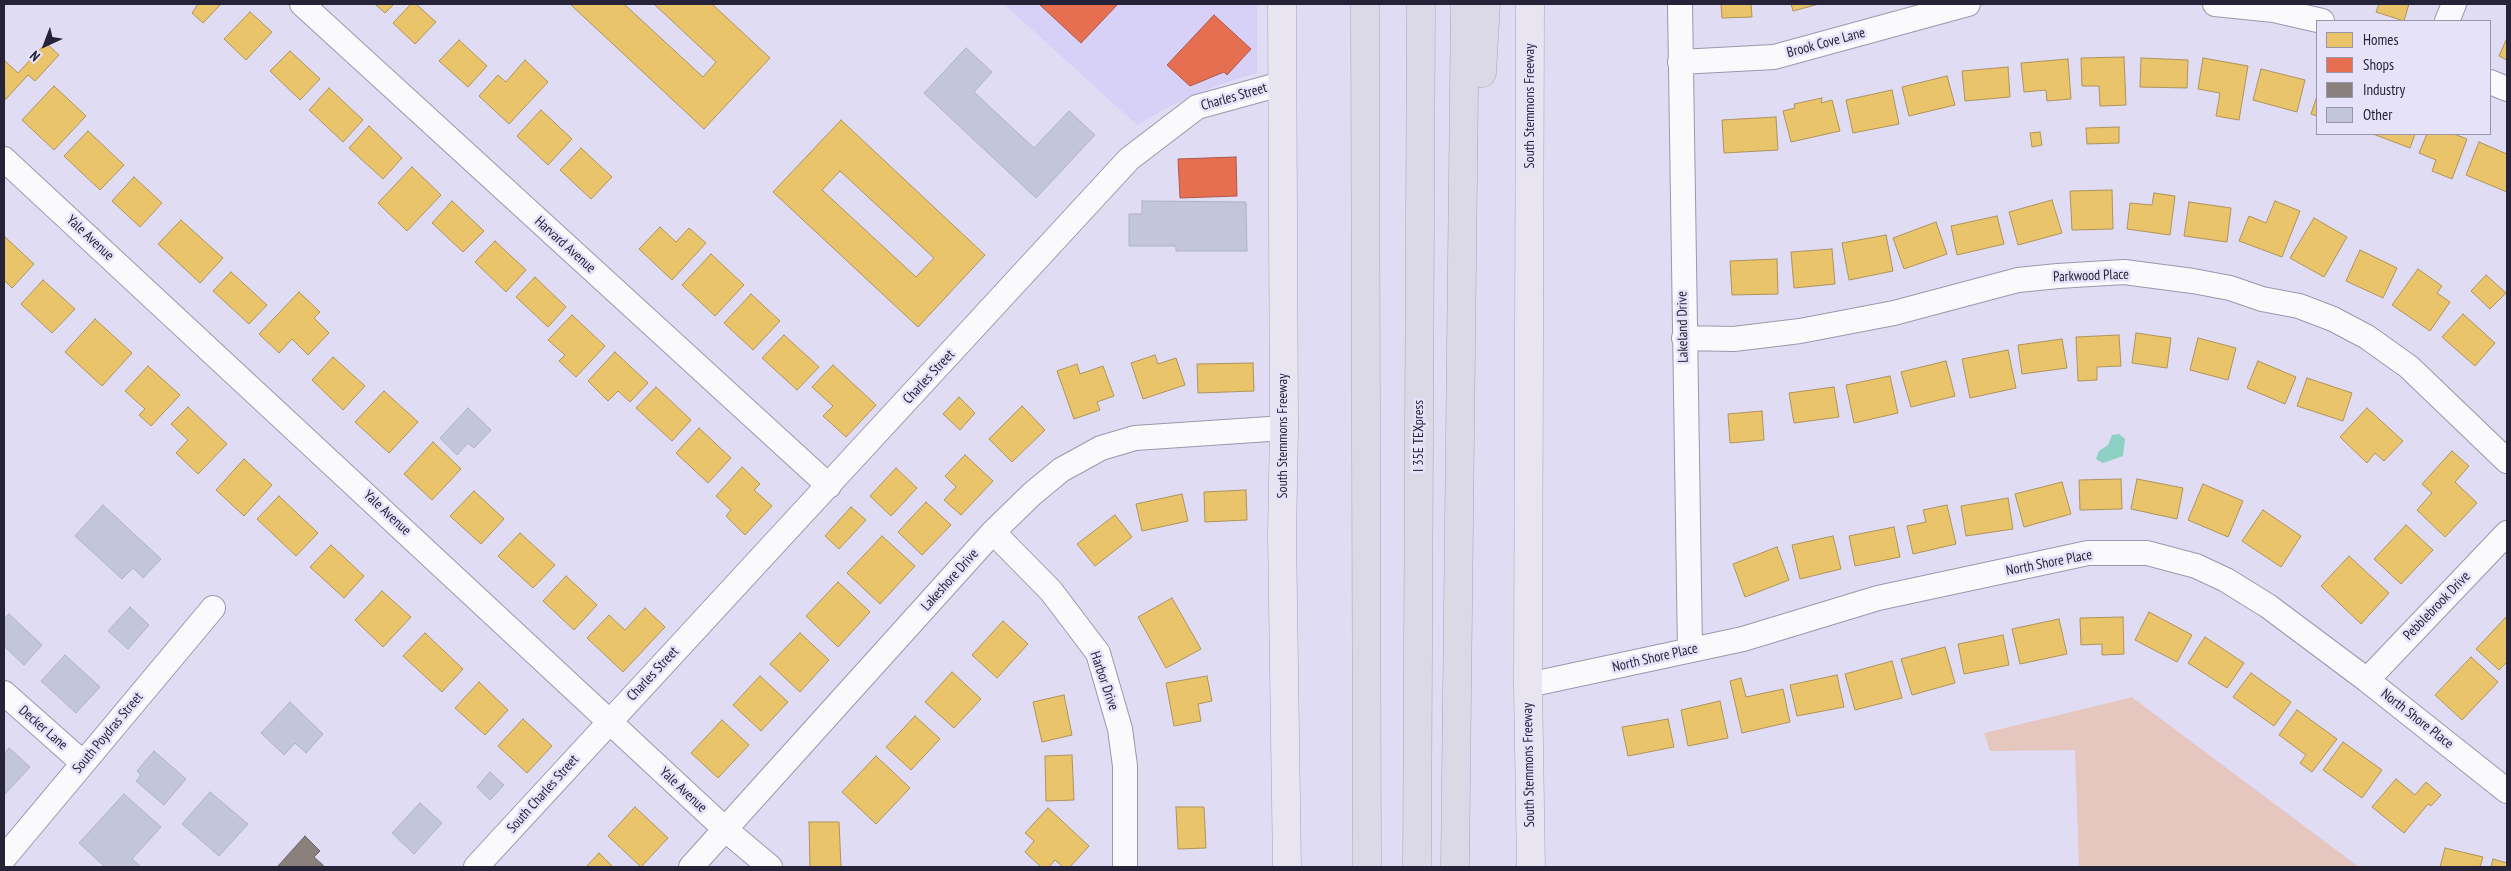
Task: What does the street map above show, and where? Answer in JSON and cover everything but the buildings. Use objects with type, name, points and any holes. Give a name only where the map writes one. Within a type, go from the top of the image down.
[{"type":"highway","name":"I 35E TEXpress","points":[[1417,867],[1421,4]]},
{"type":"highway","points":[[1455,867],[1465,4]]},
{"type":"highway","points":[[1462,377],[1486,4]]},
{"type":"highway","points":[[1365,5],[1367,867]]},
{"type":"highway","points":[[1363,867],[1367,778]]},
{"type":"main road","name":"South Stemmons Freeway","points":[[1282,4],[1284,428],[1282,536],[1287,867]]},
{"type":"main road","name":"South Stemmons Freeway","points":[[1530,4],[1528,684],[1531,867]]},
{"type":"street","name":"Harvard Avenue","points":[[302,4],[829,486]]},
{"type":"street","name":"Lakeland Drive","points":[[1680,4],[1690,650]]},
{"type":"street","name":"Brook Cove Lane","points":[[1680,62],[1774,57],[1968,4]]},
{"type":"street","points":[[2215,4],[2274,10],[2318,20]]},
{"type":"street","points":[[2447,20],[2454,4]]},
{"type":"street","points":[[2491,82],[2507,89]]},
{"type":"street","name":"Charles Street","points":[[609,721],[829,486],[1129,159],[1197,107],[1281,84]]},
{"type":"street","name":"Yale Avenue","points":[[4,159],[726,830],[770,867]]},
{"type":"street","name":"Parkwood Place","points":[[1684,338],[1734,339],[1800,331],[1894,313],[2018,280],[2124,272],[2193,281],[2230,288],[2262,299],[2299,306],[2333,319],[2367,337],[2409,367],[2507,462]]},
{"type":"street","name":"Lakeshore Drive","points":[[691,867],[993,532],[1032,494],[1061,470],[1101,448],[1135,438],[1284,428]]},
{"type":"street","name":"Harbor Drive","points":[[993,532],[1050,591],[1098,653],[1120,730],[1125,766],[1125,867]]},
{"type":"street","name":"Pebblebrook Drive","points":[[2367,680],[2507,533]]},
{"type":"street","name":"North Shore Place","points":[[1528,684],[1743,639],[1878,598],[2088,553],[2147,553],[2196,566],[2226,580],[2268,606],[2367,680],[2507,791]]},
{"type":"street","name":"South Poydras Street","points":[[4,858],[213,608]]},
{"type":"street","name":"Decker Lane","points":[[4,693],[83,762]]},
{"type":"street","name":"South Charles Street","points":[[476,867],[609,721]]},
{"type":"shaded area","points":[[1004,4],[1257,4],[1257,73],[1218,85],[1172,105],[1137,125]]},
{"type":"shaded area","points":[[2119,434],[2125,439],[2123,456],[2103,463],[2096,459],[2099,451],[2108,445],[2112,435]]},
{"type":"shaded area","points":[[2133,697],[2359,867],[2079,867],[2075,750],[1990,751],[1984,733]]}]
